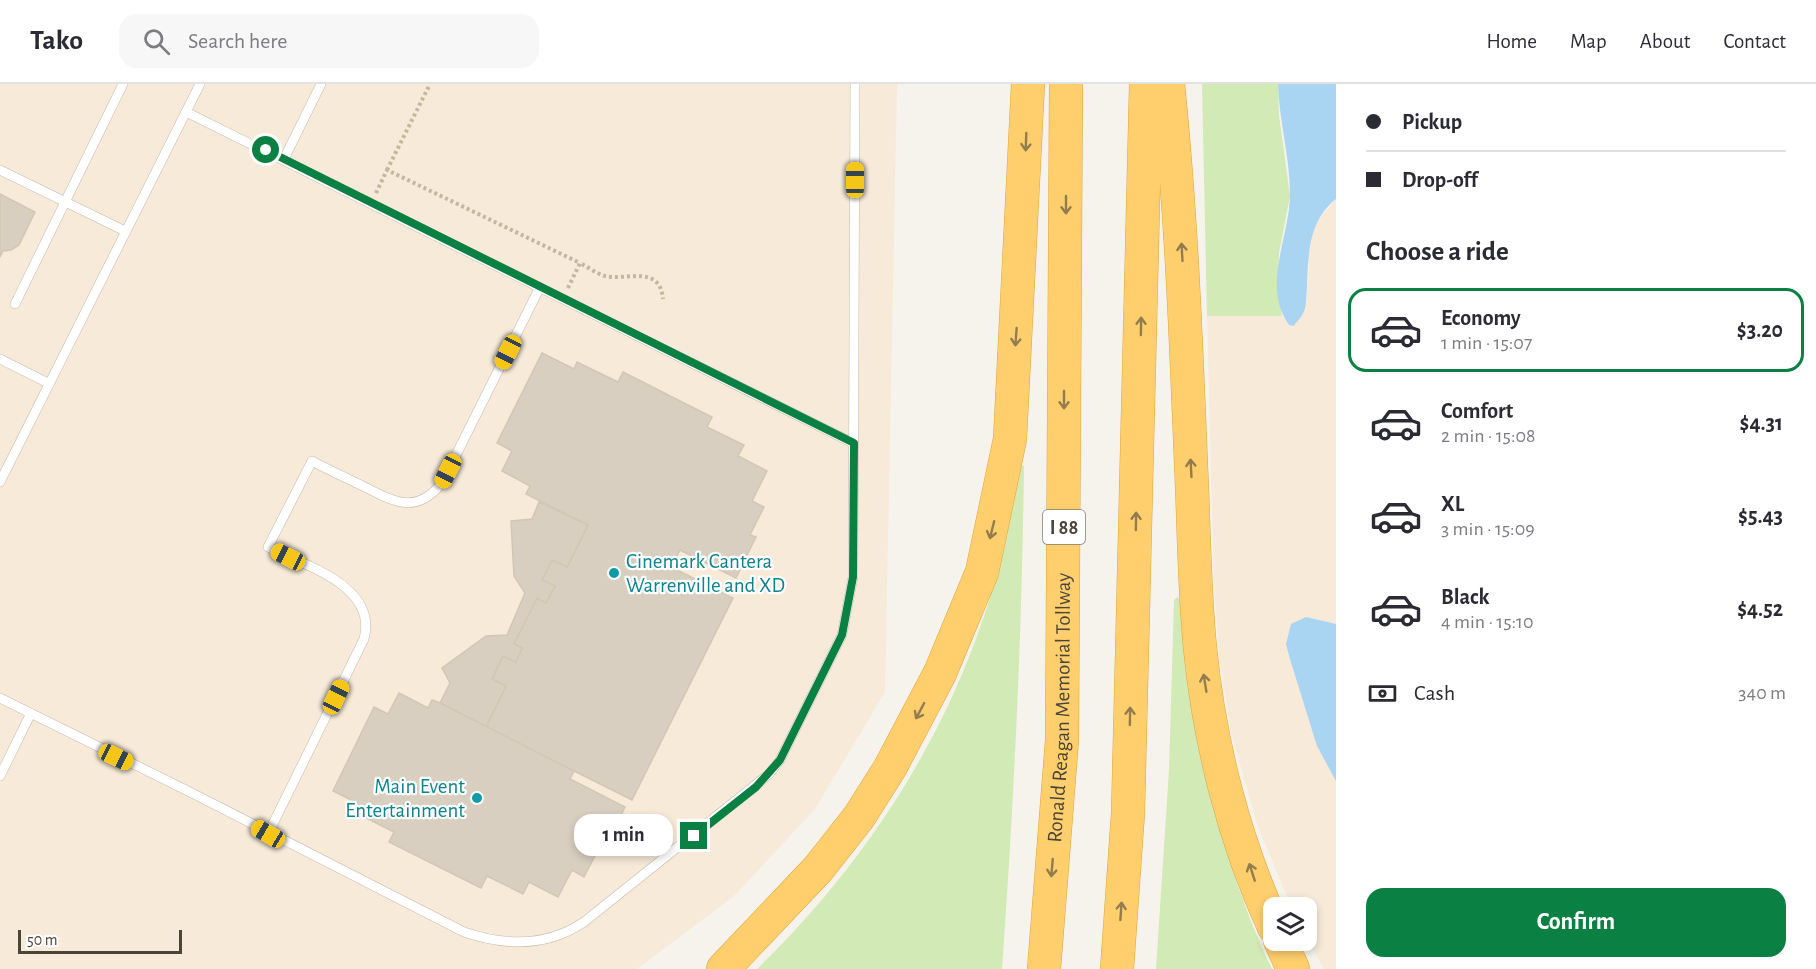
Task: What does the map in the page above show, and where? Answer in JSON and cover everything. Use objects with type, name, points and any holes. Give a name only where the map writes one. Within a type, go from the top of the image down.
[{"type":"highway","points":[[723,969],[818,869],[859,818],[890,768],[940,673],[982,572],[1010,439],[1028,84]]},
{"type":"highway","name":"Ronald Reagan Memorial Tollway","points":[[1044,969],[1062,740],[1066,84]]},
{"type":"highway","points":[[1117,969],[1128,813],[1146,84]]},
{"type":"highway","points":[[1168,84],[1178,183],[1200,646],[1214,739],[1237,826],[1263,904]]},
{"type":"highway","points":[[1285,951],[1293,969]]},
{"type":"lane","points":[[15,304],[123,84]]},
{"type":"lane","points":[[0,482],[200,84]]},
{"type":"lane","points":[[284,159],[321,84]]},
{"type":"lane","points":[[0,698],[464,932],[491,941],[522,943],[567,932],[584,922],[756,787],[780,760],[842,635],[853,577],[855,84]]},
{"type":"lane","points":[[186,112],[854,443]]},
{"type":"lane","points":[[0,170],[125,231]]},
{"type":"lane","points":[[268,834],[360,646],[367,627],[363,605],[347,588],[268,547],[312,461],[398,502],[422,500],[433,494],[442,483],[540,289]]},
{"type":"lane","points":[[0,359],[48,383]]},
{"type":"lane","points":[[0,776],[30,715]]},
{"type":"path","points":[[371,203],[430,84]]},
{"type":"path","points":[[387,170],[606,277],[638,276],[654,280],[662,289],[663,299]]},
{"type":"path","points":[[563,300],[580,263]]},
{"type":"shaded area","points":[[0,84],[897,84],[885,692],[815,809],[733,897],[637,969],[0,969]]},
{"type":"shaded area","points":[[1336,199],[1336,969],[1324,969],[1314,951],[1317,951],[1317,897],[1287,897],[1256,821],[1231,732],[1219,656],[1214,583],[1207,316],[1282,316],[1289,325],[1294,325],[1302,315],[1307,299],[1309,265],[1307,258],[1312,235],[1319,219]]},
{"type":"green space","points":[[1202,84],[1278,84],[1279,115],[1290,196],[1279,253],[1278,292],[1282,316],[1207,316]]},
{"type":"green space","points":[[1021,465],[1024,466],[1019,655],[1002,969],[757,969],[829,891],[862,849],[892,806],[944,714],[966,666],[990,598]]},
{"type":"green space","points":[[1177,597],[1180,600],[1202,742],[1222,834],[1252,924],[1272,969],[1156,969],[1169,770],[1174,600]]},
{"type":"water","points":[[1278,84],[1336,84],[1336,199],[1320,218],[1311,240],[1306,305],[1294,326],[1289,325],[1281,310],[1277,294],[1279,261],[1290,194]]},
{"type":"water","points":[[1306,617],[1336,624],[1336,781],[1317,746],[1286,644],[1291,624]]},
{"type":"building","points":[[0,194],[35,212],[19,245],[11,250],[3,251],[0,257]]},
{"type":"building","name":"Cinemark Cantera Warrenville and XD","points":[[542,353],[574,369],[577,362],[618,382],[623,372],[712,417],[707,427],[744,445],[738,456],[767,471],[752,501],[764,507],[750,535],[756,537],[736,578],[680,550],[671,567],[733,598],[632,800],[486,727],[506,686],[492,679],[503,656],[516,662],[522,648],[514,644],[537,598],[546,603],[555,586],[542,580],[552,560],[567,567],[588,525],[526,494],[530,486],[502,471],[512,451],[497,443]]},
{"type":"building","points":[[539,502],[588,525],[567,567],[552,560],[542,580],[555,586],[546,603],[537,598],[514,644],[522,648],[516,662],[503,656],[492,679],[506,686],[486,727],[440,703],[450,683],[442,668],[486,636],[507,635],[525,593],[514,576],[511,521],[532,519]]},
{"type":"building","name":"Main Event Entertainment","points":[[399,693],[428,708],[432,700],[440,703],[574,771],[570,779],[625,807],[602,852],[598,850],[584,877],[572,870],[558,897],[529,882],[523,894],[487,876],[481,888],[389,842],[394,832],[356,813],[361,805],[333,791],[374,707],[388,714]]},
{"type":"place","name":"Cinemark Cantera Warrenville and XD","points":[[614,573]]},
{"type":"place","name":"Main Event Entertainment","points":[[477,798]]},
{"type":"route","points":[[266,150],[540,289],[854,443],[853,577],[842,635],[780,760],[756,787],[694,836]]}]
